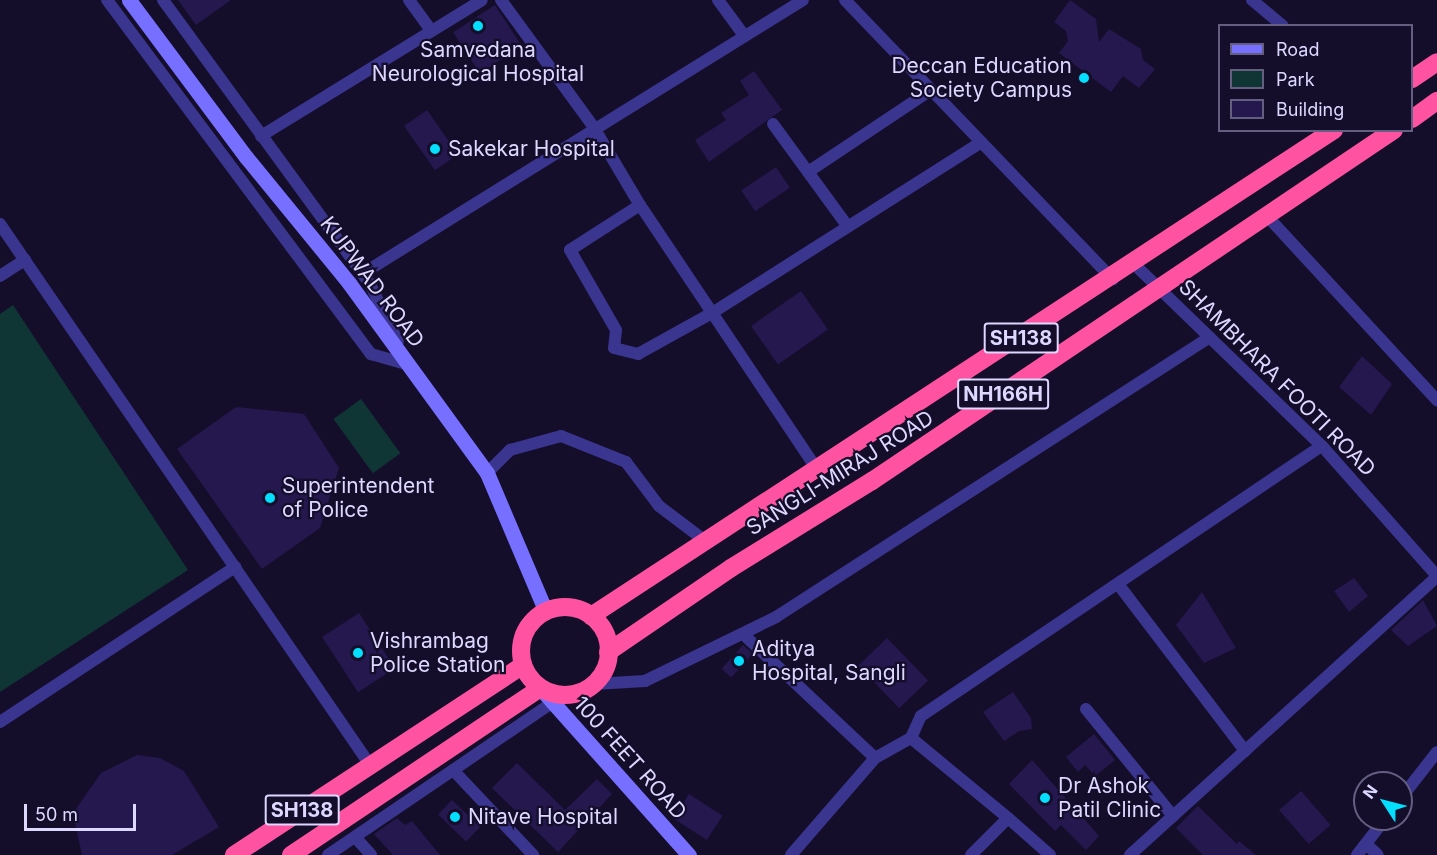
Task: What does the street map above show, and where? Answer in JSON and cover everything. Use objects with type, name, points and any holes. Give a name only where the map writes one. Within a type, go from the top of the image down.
[{"type":"highway","points":[[1413,78],[1437,62]]},
{"type":"highway","points":[[1413,118],[1437,101]]},
{"type":"highway","name":"SANGLI-MIRAJ ROAD","points":[[591,616],[704,540],[818,471],[1113,279],[1331,132]]},
{"type":"highway","name":"SANGLI-MIRAJ ROAD","points":[[608,652],[1159,289],[1391,132]]},
{"type":"highway","points":[[570,607],[591,616],[604,631],[608,652],[603,673],[594,684],[568,695],[540,688],[523,665],[524,636],[546,612],[570,607]]},
{"type":"highway","points":[[370,765],[523,665]]},
{"type":"highway","points":[[291,855],[540,688]]},
{"type":"highway","name":"SH138","points":[[234,855],[370,765]]},
{"type":"main road","name":"KUPWAD ROAD","points":[[129,0],[246,157],[349,283],[487,472],[546,612]]},
{"type":"main road","name":"100 FEET ROAD","points":[[540,688],[689,855]]},
{"type":"street","points":[[107,0],[371,354],[409,365]]},
{"type":"street","points":[[163,0],[363,274],[409,365]]},
{"type":"street","points":[[409,0],[430,29]]},
{"type":"street","points":[[261,136],[430,29],[482,0]]},
{"type":"street","points":[[501,0],[593,126],[640,205],[818,471]]},
{"type":"street","points":[[718,0],[743,34]]},
{"type":"street","points":[[363,274],[593,126],[803,0]]},
{"type":"street","points":[[845,0],[1113,279]]},
{"type":"street","points":[[1252,0],[1281,24]]},
{"type":"street","points":[[808,172],[931,90]]},
{"type":"street","points":[[773,124],[848,228]]},
{"type":"street","points":[[640,205],[570,250],[616,330],[614,348],[638,354],[712,314],[981,142]]},
{"type":"street","points":[[1267,216],[1437,400]]},
{"type":"street","points":[[0,224],[370,765]]},
{"type":"street","points":[[0,276],[25,260]]},
{"type":"street","name":"SHAMBHARA FOOTI ROAD","points":[[1134,264],[1322,446],[1437,577]]},
{"type":"street","points":[[594,684],[645,681],[743,634],[955,505],[1210,337]]},
{"type":"street","points":[[487,472],[510,450],[561,436],[626,462],[659,506],[704,540]]},
{"type":"street","points":[[791,855],[875,758],[911,738],[921,716],[1322,446]]},
{"type":"street","points":[[0,722],[235,567]]},
{"type":"street","points":[[1130,855],[1437,577]]},
{"type":"street","points":[[1118,584],[1245,751]]},
{"type":"street","points":[[743,634],[875,758]]},
{"type":"street","points":[[328,855],[553,702]]},
{"type":"street","points":[[1086,709],[1173,816]]},
{"type":"street","points":[[911,738],[1050,855]]},
{"type":"street","points":[[1413,785],[1435,760]]},
{"type":"street","points":[[453,770],[533,855]]},
{"type":"street","points":[[971,855],[1008,818]]},
{"type":"street","points":[[1357,855],[1376,831]]},
{"type":"street","points":[[355,837],[371,855]]},
{"type":"street","points":[[1366,843],[1378,855]]},
{"type":"green space","points":[[13,305],[188,570],[0,692],[0,314]]},
{"type":"green space","points":[[361,399],[400,453],[373,473],[333,419]]},
{"type":"building","points":[[178,0],[231,0],[196,25]]},
{"type":"building","points":[[1070,0],[1096,19],[1099,42],[1109,29],[1141,49],[1143,60],[1155,69],[1139,88],[1123,76],[1111,92],[1059,53],[1068,41],[1066,31],[1054,22]]},
{"type":"building","points":[[495,5],[522,46],[480,73],[453,32]]},
{"type":"building","points":[[754,71],[782,110],[709,162],[695,140],[726,120],[721,113],[749,95],[740,81]]},
{"type":"building","points":[[427,110],[458,154],[435,170],[404,126]]},
{"type":"building","points":[[776,167],[790,188],[755,211],[741,190]]},
{"type":"building","points":[[801,291],[828,330],[778,364],[751,326]]},
{"type":"building","points":[[1362,356],[1392,384],[1371,415],[1339,387]]},
{"type":"building","name":"Superintendent of Police","points":[[236,407],[304,414],[339,468],[320,528],[262,569],[177,449]]},
{"type":"building","points":[[1354,578],[1368,596],[1349,612],[1334,591]]},
{"type":"building","points":[[1202,592],[1236,648],[1204,663],[1176,625]]},
{"type":"building","points":[[1423,600],[1437,626],[1408,646],[1391,630]]},
{"type":"building","name":"Vishrambag Police Station","points":[[359,613],[395,668],[358,692],[322,637]]},
{"type":"building","points":[[887,638],[928,680],[899,708],[858,666]]},
{"type":"building","points":[[743,645],[753,654],[731,677],[722,669]]},
{"type":"building","points":[[1013,692],[1031,718],[1032,729],[1019,731],[1004,741],[983,712]]},
{"type":"building","points":[[1094,734],[1115,760],[1095,776],[1085,765],[1078,772],[1066,757]]},
{"type":"building","points":[[137,755],[160,758],[184,771],[219,827],[172,855],[82,855],[73,813],[101,773]]},
{"type":"building","points":[[1032,760],[1099,836],[1086,850],[1061,825],[1055,831],[1009,784]]},
{"type":"building","points":[[517,763],[565,810],[597,779],[612,794],[558,852],[492,788]]},
{"type":"building","points":[[1301,791],[1331,825],[1309,844],[1279,810]]},
{"type":"building","points":[[689,794],[723,816],[707,840],[673,818]]},
{"type":"building","points":[[452,800],[480,827],[466,841],[438,814]]},
{"type":"building","points":[[1198,806],[1237,844],[1239,841],[1256,855],[1203,855],[1176,828]]},
{"type":"building","points":[[397,818],[405,825],[412,821],[440,855],[393,855],[374,834]]},
{"type":"place","name":"Samvedana Neurological Hospital","points":[[478,26]]},
{"type":"place","name":"Deccan Education Society Campus","points":[[1084,78]]},
{"type":"place","name":"Sakekar Hospital","points":[[435,149]]},
{"type":"place","name":"Superintendent of Police","points":[[270,498]]},
{"type":"place","name":"Vishrambag Police Station","points":[[358,653]]},
{"type":"place","name":"Aditya Hospital, Sangli","points":[[739,661]]},
{"type":"place","name":"Dr Ashok Patil Clinic","points":[[1045,798]]},
{"type":"place","name":"Nitave Hospital","points":[[455,817]]}]
